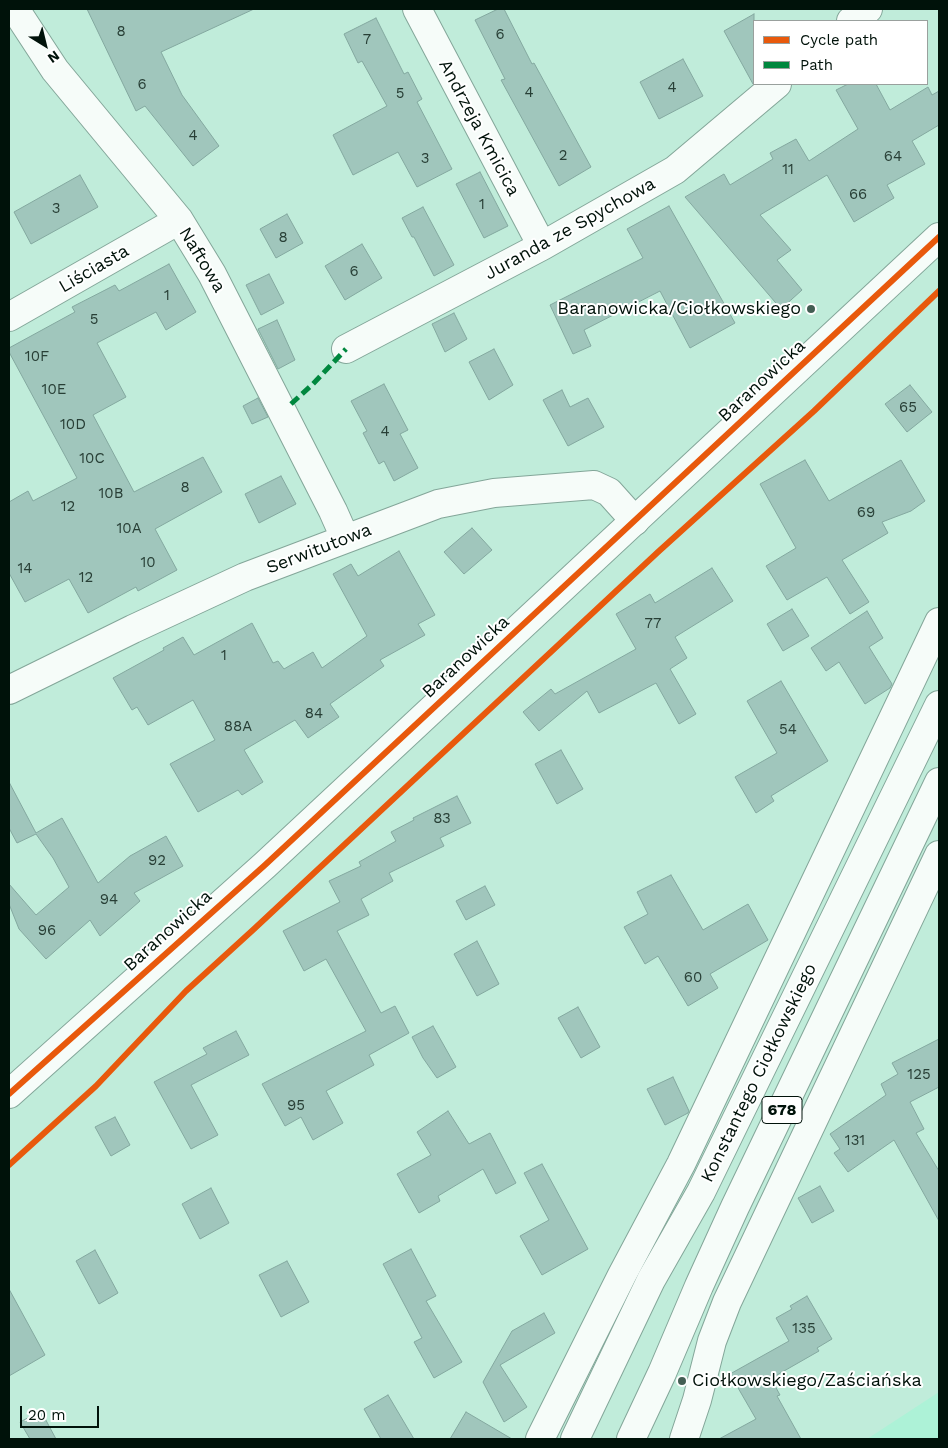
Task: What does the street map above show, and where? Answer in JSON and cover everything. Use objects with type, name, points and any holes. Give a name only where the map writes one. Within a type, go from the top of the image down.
[{"type":"main road","name":"Naftowa","points":[[15,9],[55,70],[179,220],[212,274],[346,538]]},
{"type":"main road","name":"Andrzeja Kmicica","points":[[416,9],[542,246]]},
{"type":"main road","name":"Juranda ze Spychowa","points":[[346,349],[542,246],[675,170],[776,85]]},
{"type":"main road","name":"Liściasta","points":[[9,317],[179,220]]},
{"type":"main road","name":"Baranowicka","points":[[9,1094],[265,865],[939,237]]},
{"type":"main road","name":"Serwitutowa","points":[[9,690],[200,597],[346,538],[438,504],[494,493],[594,485],[609,492],[635,521]]},
{"type":"main road","points":[[540,1439],[622,1275],[681,1164],[939,622]]},
{"type":"main road","name":"Konstantego Ciołkowskiego","points":[[575,1439],[651,1280],[700,1192],[939,704]]},
{"type":"main road","name":"Konstantego Ciołkowskiego","points":[[631,1439],[735,1208],[939,782]]},
{"type":"main road","points":[[684,1439],[697,1400],[712,1342],[727,1302],[939,855]]},
{"type":"shaded area","points":[[939,1392],[939,1439],[867,1439]]},
{"type":"building","points":[[87,9],[254,9],[161,52],[182,95],[219,146],[193,166],[145,106],[136,111]]},
{"type":"building","points":[[498,9],[504,9],[532,64],[534,63],[591,167],[559,186],[501,80],[505,79],[475,20]]},
{"type":"building","points":[[754,14],[753,84],[724,31]]},
{"type":"building","points":[[376,18],[404,74],[408,72],[422,99],[417,102],[452,169],[417,187],[398,152],[353,175],[333,135],[387,106],[362,61],[358,63],[344,34]]},
{"type":"building","points":[[683,59],[703,96],[659,119],[640,82]]},
{"type":"building","points":[[846,85],[877,85],[890,110],[928,87],[932,95],[939,91],[939,125],[912,141],[925,164],[887,185],[894,198],[854,222],[827,175],[760,215],[791,250],[777,260],[802,290],[781,309],[685,197],[724,174],[730,185],[773,159],[770,153],[796,139],[809,161],[858,129],[836,90]]},
{"type":"building","points":[[480,172],[508,226],[484,238],[456,184]]},
{"type":"building","points":[[80,175],[98,207],[31,244],[14,212]]},
{"type":"building","points":[[669,206],[735,323],[690,348],[660,291],[584,330],[591,346],[573,354],[550,305],[643,258],[627,229]]},
{"type":"building","points":[[423,207],[454,265],[434,276],[402,218]]},
{"type":"building","points":[[287,214],[303,243],[276,258],[260,229]]},
{"type":"building","points":[[362,244],[382,278],[345,300],[325,266]]},
{"type":"building","points":[[169,264],[196,312],[166,330],[156,312],[97,343],[126,397],[93,415],[134,492],[203,457],[222,492],[155,529],[177,570],[138,591],[136,587],[88,613],[69,579],[25,602],[9,573],[9,502],[28,491],[33,501],[77,478],[9,352],[9,348],[75,312],[72,307],[115,285],[119,291]]},
{"type":"building","points":[[269,274],[284,303],[261,315],[246,285]]},
{"type":"building","points":[[454,313],[467,339],[445,352],[432,324]]},
{"type":"building","points":[[277,320],[295,360],[278,369],[258,329]]},
{"type":"building","points":[[494,349],[513,385],[489,400],[469,362]]},
{"type":"building","points":[[384,384],[408,430],[400,434],[418,468],[394,481],[384,461],[379,464],[363,433],[367,431],[351,401]]},
{"type":"building","points":[[910,385],[932,412],[907,432],[885,404]]},
{"type":"building","points":[[562,390],[570,407],[588,398],[604,427],[568,446],[543,400]]},
{"type":"building","points":[[258,398],[268,417],[252,424],[243,406]]},
{"type":"building","points":[[805,460],[829,501],[901,460],[925,501],[911,511],[882,522],[888,533],[842,560],[869,602],[850,614],[827,577],[787,600],[766,566],[796,548],[760,484]]},
{"type":"building","points":[[281,476],[296,504],[259,523],[245,494]]},
{"type":"building","points":[[472,528],[492,550],[464,574],[444,552]]},
{"type":"building","points":[[399,551],[435,615],[418,624],[425,635],[380,660],[384,666],[330,704],[339,717],[308,738],[295,720],[244,750],[263,782],[242,795],[238,790],[198,812],[170,764],[215,740],[193,700],[148,725],[137,707],[132,710],[113,678],[164,650],[163,648],[183,637],[194,655],[252,623],[273,663],[278,661],[284,669],[313,652],[322,668],[367,636],[333,574],[351,564],[358,576]]},
{"type":"building","points":[[712,568],[733,601],[675,637],[687,658],[670,669],[696,714],[679,724],[656,683],[599,713],[587,691],[539,731],[523,712],[551,689],[555,694],[636,649],[616,614],[650,594],[655,603]]},
{"type":"building","points":[[792,609],[809,636],[783,651],[767,624]]},
{"type":"building","points":[[867,611],[883,638],[869,647],[892,684],[890,688],[865,704],[839,662],[826,671],[811,648]]},
{"type":"building","points":[[781,681],[828,761],[771,796],[774,801],[756,813],[735,777],[777,753],[747,701]]},
{"type":"building","points":[[561,750],[583,789],[557,804],[535,764]]},
{"type":"building","points":[[9,782],[36,833],[62,818],[98,883],[130,856],[166,836],[183,866],[134,893],[140,901],[100,936],[90,920],[46,959],[19,929],[9,904],[9,884],[36,915],[69,887],[53,858],[36,834],[17,843],[9,828]]},
{"type":"building","points":[[457,796],[471,823],[440,838],[444,846],[389,873],[393,881],[361,899],[369,915],[337,931],[381,1013],[395,1006],[409,1033],[369,1055],[374,1065],[326,1091],[343,1123],[313,1140],[301,1117],[285,1126],[262,1084],[366,1031],[326,959],[304,971],[283,931],[340,902],[329,881],[361,866],[359,862],[396,841],[391,832],[414,820],[413,818]]},
{"type":"building","points":[[671,875],[703,930],[748,904],[768,940],[710,974],[718,988],[688,1006],[658,956],[645,964],[624,927],[648,914],[637,892]]},
{"type":"building","points":[[485,886],[495,905],[466,920],[456,901]]},
{"type":"building","points":[[477,941],[499,984],[477,996],[454,954]]},
{"type":"building","points":[[578,1007],[600,1047],[581,1058],[558,1018]]},
{"type":"building","points":[[433,1026],[456,1067],[437,1078],[423,1058],[412,1037]]},
{"type":"building","points":[[236,1031],[249,1055],[191,1085],[218,1135],[191,1149],[154,1082],[207,1054],[203,1048]]},
{"type":"building","points":[[939,1039],[939,1087],[910,1102],[924,1129],[916,1133],[939,1171],[939,1221],[894,1140],[848,1172],[834,1153],[840,1149],[830,1134],[886,1095],[881,1084],[898,1074],[892,1063]]},
{"type":"building","points":[[673,1077],[689,1111],[665,1125],[647,1089]]},
{"type":"building","points":[[448,1111],[469,1144],[490,1133],[516,1183],[496,1194],[483,1169],[438,1196],[440,1201],[419,1213],[397,1174],[431,1155],[417,1132]]},
{"type":"building","points":[[115,1117],[130,1145],[111,1156],[95,1127]]},
{"type":"building","points":[[542,1164],[588,1249],[542,1275],[520,1236],[549,1220],[524,1173]]},
{"type":"building","points":[[820,1186],[834,1211],[812,1223],[798,1198]]},
{"type":"building","points":[[211,1188],[229,1223],[200,1239],[182,1204]]},
{"type":"building","points":[[411,1249],[436,1296],[426,1301],[462,1362],[434,1378],[414,1342],[422,1338],[383,1264]]},
{"type":"building","points":[[95,1250],[118,1293],[99,1304],[76,1261]]},
{"type":"building","points":[[287,1261],[309,1302],[281,1317],[259,1275]]},
{"type":"building","points":[[9,1289],[45,1355],[9,1376]]},
{"type":"building","points":[[807,1296],[832,1339],[817,1348],[819,1351],[777,1375],[780,1381],[774,1384],[780,1395],[777,1396],[801,1439],[719,1439],[756,1419],[730,1374],[789,1341],[776,1318],[792,1309],[790,1306]]},
{"type":"building","points":[[544,1313],[555,1333],[500,1365],[527,1407],[504,1422],[483,1382],[512,1331]]},
{"type":"building","points":[[388,1395],[414,1439],[381,1439],[364,1409]]},
{"type":"building","points":[[41,1411],[56,1439],[30,1439],[20,1422]]},
{"type":"building","points":[[466,1412],[512,1439],[450,1439]]},
{"type":"marked path","points":[[291,404],[346,349]]},
{"type":"cycle path","points":[[9,1094],[265,865],[939,237]]},
{"type":"cycle path","points":[[9,1165],[96,1086],[186,991],[658,552],[814,411],[939,291]]},
{"type":"place","name":"Baranowicka/Ciołkowskiego","points":[[811,309]]},
{"type":"place","name":"Ciołkowskiego/Zaściańska","points":[[682,1381]]}]
